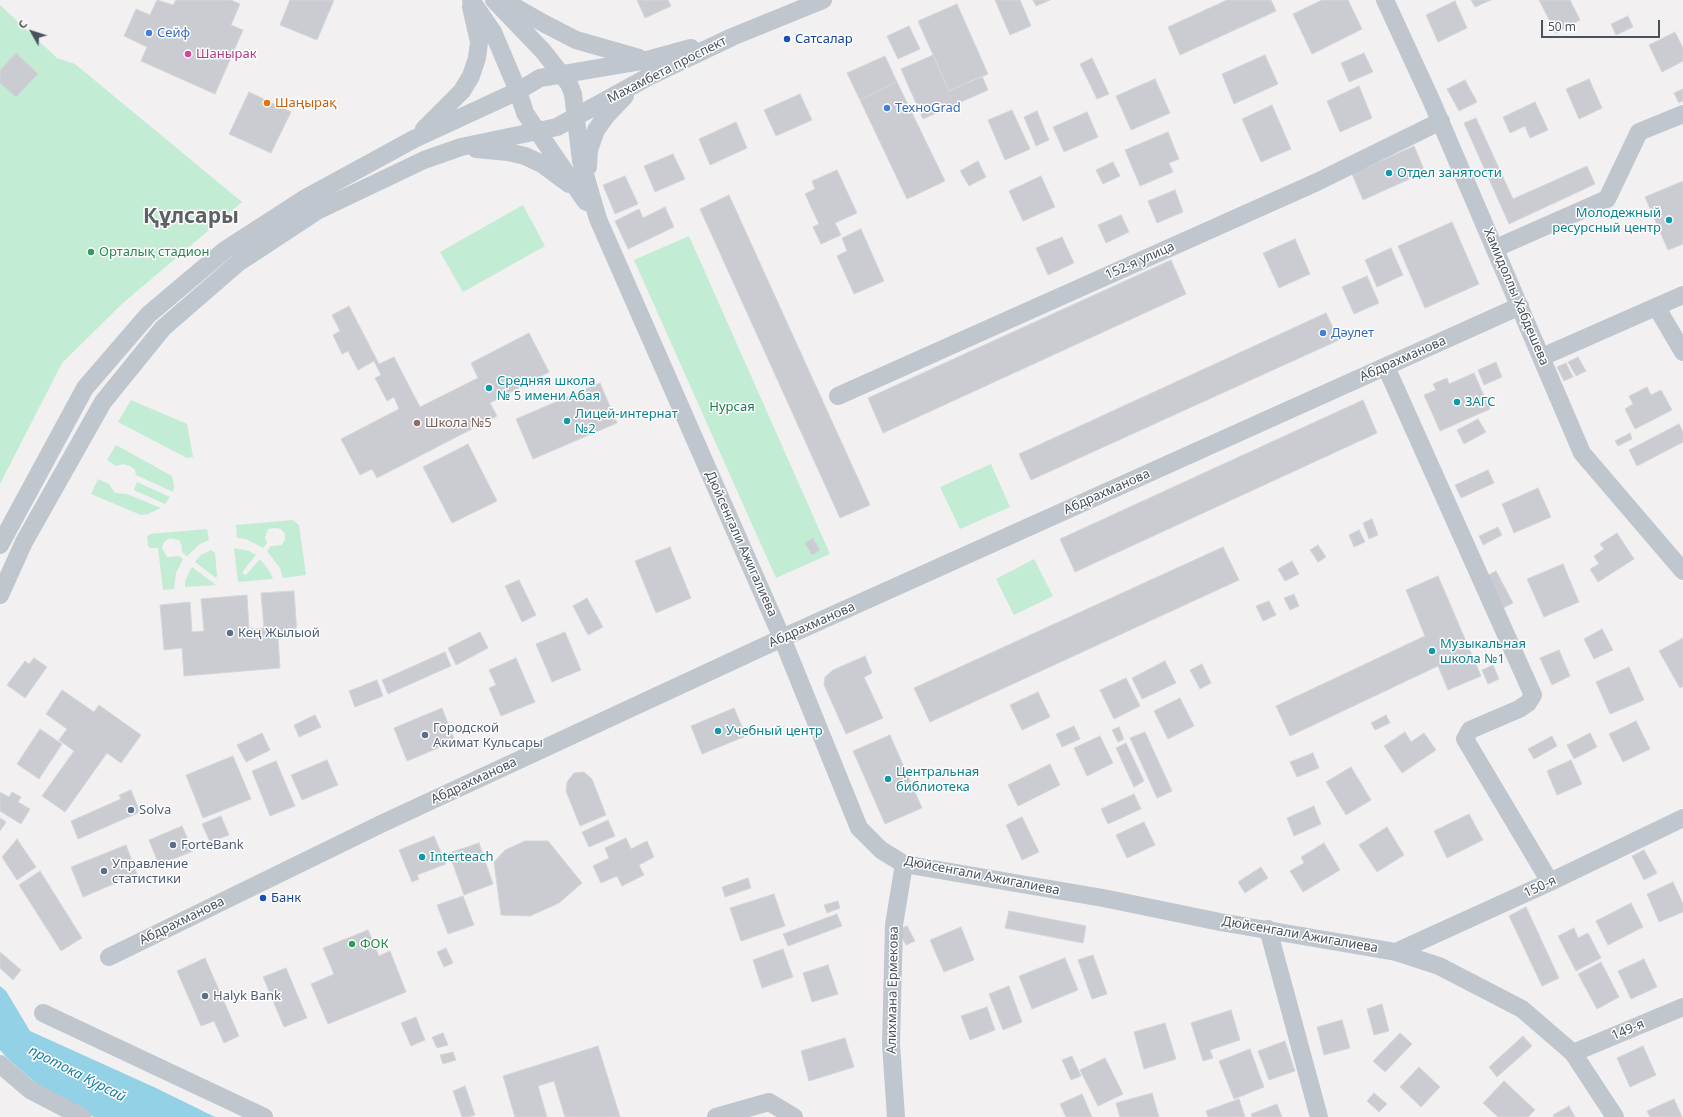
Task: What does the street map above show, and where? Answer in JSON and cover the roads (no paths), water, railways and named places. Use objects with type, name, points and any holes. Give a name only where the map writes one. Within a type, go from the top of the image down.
[{"type":"street","points":[[471,0],[493,32],[518,91],[525,113],[537,132]]},
{"type":"street","points":[[414,139],[462,91],[471,76],[477,58],[479,42],[471,0]]},
{"type":"street","points":[[0,595],[24,542],[103,402],[163,328],[238,263],[316,211],[424,160],[461,147],[557,127],[576,116],[573,94],[562,73],[521,25],[494,0]]},
{"type":"street","points":[[461,147],[508,152],[525,156],[542,164],[583,190],[589,150],[596,130],[620,100],[649,68],[576,40],[503,0]]},
{"type":"street","name":"Махамбета проспект","points":[[576,116],[649,68],[732,37],[823,0]]},
{"type":"street","name":"Хамидоллы Хабдешева","points":[[1385,0],[1441,121],[1582,453],[1683,570]]},
{"type":"street","name":"Махамбета проспект","points":[[562,73],[649,68]]},
{"type":"street","points":[[0,545],[85,388],[148,314],[225,250],[304,199],[414,139],[518,91],[540,78],[562,73]]},
{"type":"street","points":[[1496,248],[1607,199],[1639,132],[1683,114]]},
{"type":"street","name":"Дюйсенгали Ажигалиева","points":[[576,116],[583,190]]},
{"type":"street","name":"152-я улица","points":[[838,396],[1317,182],[1441,121]]},
{"type":"street","name":"Дюйсенгали Ажигалиева","points":[[537,132],[583,190],[598,219],[782,638],[860,828],[881,850],[904,864],[1103,898],[1220,922],[1396,952],[1439,966],[1522,1009],[1573,1053],[1614,1117]]},
{"type":"street","points":[[1542,357],[1657,308],[1683,295]]},
{"type":"street","name":"Абдрахманова","points":[[109,956],[381,824],[782,638],[1520,306]]},
{"type":"street","points":[[1657,308],[1683,352]]},
{"type":"street","points":[[1386,367],[1534,695],[1528,703],[1519,709],[1470,730],[1465,739],[1550,882]]},
{"type":"street","name":"150-я","points":[[1396,952],[1550,882],[1683,818]]},
{"type":"street","name":"Алихмана Ермекова","points":[[896,1117],[891,1044],[894,924],[904,864]]},
{"type":"street","points":[[1268,929],[1319,1117]]},
{"type":"street","name":"149-я","points":[[1573,1053],[1683,1007]]},
{"type":"street","points":[[42,1012],[264,1117]]},
{"type":"street","points":[[0,1064],[30,1090],[82,1117]]},
{"type":"street","points":[[716,1117],[769,1102],[794,1117]]},
{"type":"water","name":"протока Курсай","points":[[0,986],[6,991],[30,1031],[156,1088],[215,1117],[94,1117],[46,1092],[0,1050]]},
{"type":"place","name":"Сейф","points":[[149,33]]},
{"type":"place","name":"Сатсалар","points":[[787,39]]},
{"type":"place","name":"Шанырак","points":[[188,54]]},
{"type":"place","name":"Шаңырақ","points":[[267,103]]},
{"type":"place","name":"ТехноGrad","points":[[887,108]]},
{"type":"place","name":"Отдел занятости","points":[[1389,173]]},
{"type":"place","name":"Молодежный ресурсный центр","points":[[1669,220]]},
{"type":"place","name":"Орталық стадион","points":[[91,252]]},
{"type":"place","name":"Дәулет","points":[[1323,333]]},
{"type":"place","name":"Средняя школа № 5 имени Абая","points":[[489,388]]},
{"type":"place","name":"ЗАГС","points":[[1457,402]]},
{"type":"place","name":"Лицей-интернат №2","points":[[567,421]]},
{"type":"place","name":"Школа №5","points":[[417,423]]},
{"type":"place","name":"Кең Жылыой","points":[[230,633]]},
{"type":"place","name":"Музыкальная школа №1","points":[[1432,651]]},
{"type":"place","name":"Учебный центр","points":[[718,731]]},
{"type":"place","name":"Городской Акимат Кульсары","points":[[425,735]]},
{"type":"place","name":"Центральная библиотека","points":[[888,779]]},
{"type":"place","name":"Solva","points":[[131,810]]},
{"type":"place","name":"ForteBank","points":[[173,845]]},
{"type":"place","name":"Interteach","points":[[422,857]]},
{"type":"place","name":"Управление статистики","points":[[104,871]]},
{"type":"place","name":"Банк","points":[[263,898]]},
{"type":"place","name":"ФОК","points":[[352,944]]},
{"type":"place","name":"Halyk Bank","points":[[205,996]]},
{"type":"district","name":"Құлсары","points":[[191,217]]},
{"type":"park label","name":"Нурсая","points":[[732,407]]}]
